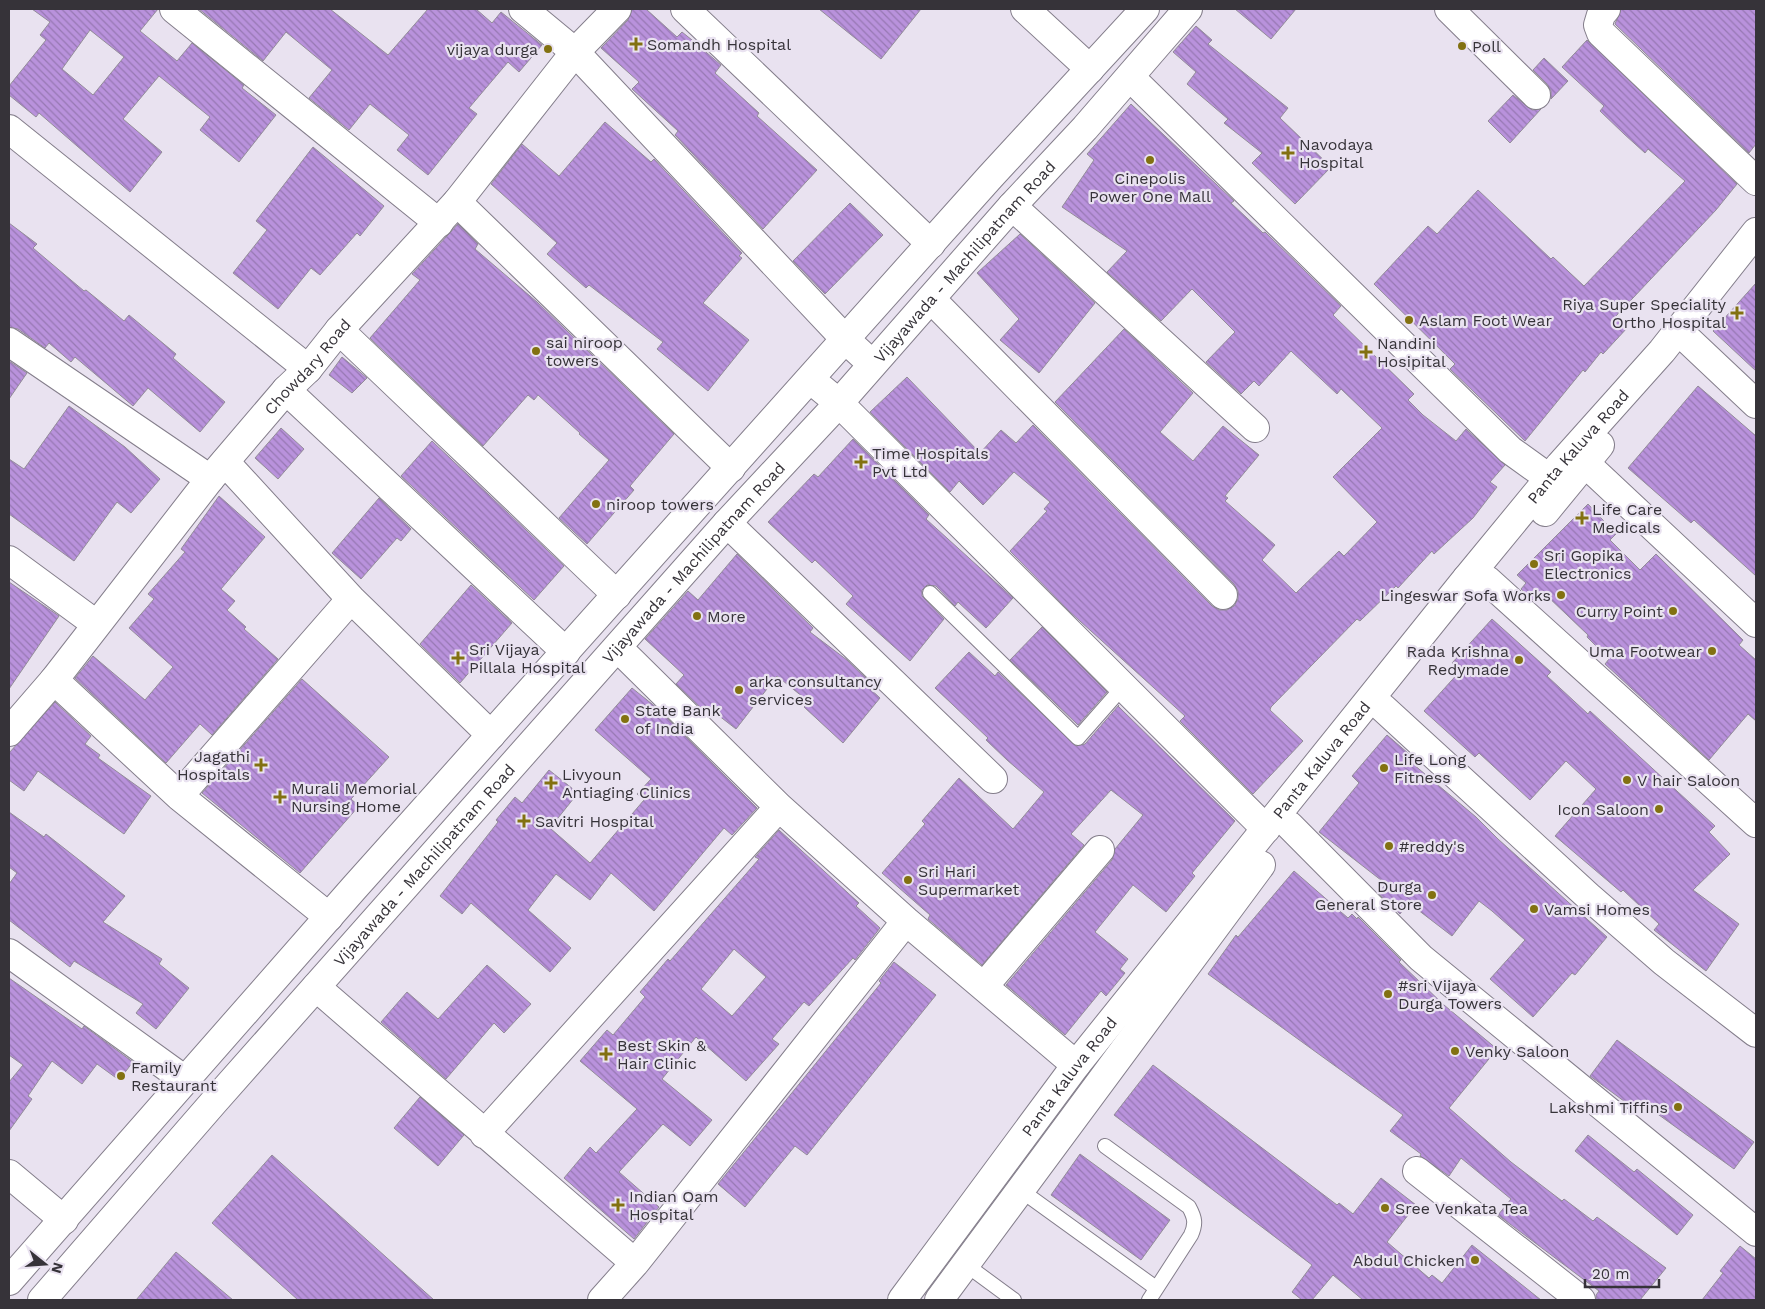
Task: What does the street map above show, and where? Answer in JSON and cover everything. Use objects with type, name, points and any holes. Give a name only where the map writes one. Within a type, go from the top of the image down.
[{"type":"main road","points":[[174,9],[439,223]]},
{"type":"main road","points":[[523,9],[576,52],[846,340],[872,364]]},
{"type":"main road","name":"Chowdary Road","points":[[9,732],[54,680],[218,470],[286,390],[308,369],[339,330],[458,202],[576,52],[617,9]]},
{"type":"main road","points":[[685,9],[931,244]]},
{"type":"main road","points":[[1025,9],[1090,69]]},
{"type":"main road","points":[[9,1281],[491,735],[931,244],[1145,9]]},
{"type":"main road","name":"Vijayawada - Machilipatnam Road","points":[[42,1300],[727,523],[839,403],[1012,206],[1130,77],[1188,9]]},
{"type":"main road","points":[[1449,9],[1536,95]]},
{"type":"main road","points":[[1606,9],[1601,15],[1598,25],[1601,32],[1756,180]]},
{"type":"main road","points":[[1130,77],[1510,450],[1549,478]]},
{"type":"main road","points":[[9,129],[308,369]]},
{"type":"main road","points":[[458,202],[731,468]]},
{"type":"main road","points":[[1012,206],[1255,428]]},
{"type":"main road","name":"Panta Kaluva Road","points":[[939,1300],[1278,828],[1333,768],[1383,708],[1549,478],[1662,351],[1756,232]]},
{"type":"main road","name":"Panta Kaluva Road","points":[[902,1300],[1076,1065],[1278,828],[1477,579],[1586,464],[1756,248]]},
{"type":"main road","points":[[931,299],[1223,595]]},
{"type":"main road","points":[[339,330],[617,595]]},
{"type":"main road","points":[[1686,338],[1756,404]]},
{"type":"main road","points":[[9,342],[218,470],[491,735]]},
{"type":"main road","points":[[811,380],[839,403],[1122,688],[1421,958],[1756,1232]]},
{"type":"main road","points":[[286,390],[566,652]]},
{"type":"main road","points":[[1586,464],[1756,623]]},
{"type":"main road","points":[[727,523],[993,779]]},
{"type":"main road","points":[[9,560],[96,624]]},
{"type":"main road","points":[[1477,579],[1756,824]]},
{"type":"main road","points":[[179,796],[351,599]]},
{"type":"main road","points":[[618,648],[779,806],[906,921],[1076,1065]]},
{"type":"main road","points":[[54,680],[179,796],[329,917]]},
{"type":"main road","points":[[1383,708],[1588,896],[1664,962],[1756,1033]]},
{"type":"main road","points":[[484,1134],[779,806]]},
{"type":"main road","points":[[984,986],[1100,850]]},
{"type":"main road","points":[[602,1300],[635,1263],[906,921]]},
{"type":"main road","points":[[9,953],[185,1080]]},
{"type":"main road","points":[[316,987],[635,1263]]},
{"type":"main road","points":[[1417,1171],[1581,1300]]},
{"type":"main road","points":[[9,1174],[64,1220]]},
{"type":"lane","points":[[930,593],[1078,738],[1122,688]]},
{"type":"lane","points":[[1020,1189],[1153,1294],[1191,1235],[1195,1226],[1194,1216],[1189,1207],[1104,1146]]},
{"type":"lane","points":[[965,1264],[1014,1300]]},
{"type":"building","points":[[32,9],[158,9],[140,31],[177,61],[192,43],[244,85],[242,88],[276,115],[239,162],[200,130],[210,117],[159,76],[123,119],[162,152],[130,192],[39,113],[36,117],[9,95],[9,86],[46,40],[40,35],[50,22]],"holes":[[[90,30],[124,57],[93,95],[62,69]]]},
{"type":"building","points":[[199,9],[330,9],[388,55],[428,9],[476,9],[492,23],[501,12],[542,45],[519,72],[508,62],[469,108],[477,114],[428,175],[397,150],[409,135],[370,104],[349,130],[309,98],[332,70],[286,32],[263,61]]},
{"type":"building","points":[[632,9],[646,9],[677,37],[682,32],[721,65],[715,73],[759,113],[757,116],[817,170],[763,229],[675,135],[678,131],[632,89],[639,82],[601,48],[628,20]]},
{"type":"building","points":[[819,9],[921,9],[881,59]]},
{"type":"building","points":[[1235,9],[1296,9],[1271,39]]},
{"type":"building","points":[[1621,9],[1756,9],[1756,144],[1749,153],[1615,24]]},
{"type":"building","points":[[1196,26],[1212,40],[1208,44],[1288,108],[1280,118],[1331,167],[1295,204],[1252,163],[1262,153],[1224,123],[1228,119],[1187,84],[1196,72],[1173,52]]},
{"type":"building","points":[[1587,40],[1737,184],[1716,210],[1616,316],[1628,327],[1603,354],[1601,352],[1585,372],[1583,370],[1525,441],[1450,369],[1455,364],[1374,284],[1428,226],[1437,234],[1478,190],[1551,259],[1553,257],[1584,286],[1685,181],[1648,149],[1645,153],[1624,134],[1600,111],[1604,106],[1562,67]]},
{"type":"building","points":[[1544,58],[1568,81],[1551,99],[1551,91],[1547,84],[1533,70]]},
{"type":"building","points":[[1513,95],[1532,110],[1541,109],[1510,143],[1488,121]]},
{"type":"building","points":[[1131,104],[1234,201],[1231,203],[1263,233],[1265,232],[1341,306],[1333,315],[1414,394],[1408,400],[1423,415],[1456,441],[1466,429],[1505,465],[1490,482],[1497,487],[1473,518],[1434,554],[1432,551],[1398,588],[1396,586],[1360,621],[1357,619],[1271,707],[1270,710],[1303,741],[1253,794],[1180,721],[1185,716],[1070,612],[1010,551],[1047,511],[1044,509],[1050,502],[1014,472],[983,505],[959,481],[950,492],[870,412],[907,377],[980,453],[1001,430],[1016,443],[1033,425],[1212,606],[1219,610],[1227,610],[1234,606],[1238,599],[1238,591],[1234,584],[1055,402],[1124,329],[1193,393],[1160,432],[1193,461],[1223,426],[1259,455],[1225,496],[1228,498],[1225,501],[1275,545],[1262,560],[1296,593],[1339,551],[1344,556],[1377,522],[1333,477],[1382,428],[1341,389],[1337,394],[1291,351],[1259,386],[1254,381],[1241,394],[1206,362],[1235,332],[1192,289],[1161,321],[1107,272],[1127,251],[1062,207],[1094,160],[1087,154]]},
{"type":"building","points":[[605,122],[651,162],[654,159],[742,253],[739,256],[742,258],[703,303],[749,340],[708,391],[657,349],[663,342],[589,285],[586,288],[547,254],[557,243],[491,184],[522,144],[559,176]]},
{"type":"building","points":[[313,147],[384,206],[360,236],[357,233],[320,275],[311,268],[278,309],[233,273],[267,230],[256,221]]},
{"type":"building","points":[[850,203],[883,235],[825,294],[793,261]]},
{"type":"building","points":[[9,223],[37,244],[33,248],[84,291],[86,290],[124,321],[129,315],[176,354],[173,358],[225,402],[200,432],[148,388],[133,406],[75,357],[71,362],[49,343],[45,348],[18,329],[9,327]]},
{"type":"building","points":[[458,224],[478,244],[475,249],[537,302],[674,434],[630,486],[634,490],[587,544],[559,518],[609,460],[538,395],[534,400],[528,395],[483,446],[370,338],[420,280],[412,274]]},
{"type":"building","points":[[1020,234],[1095,303],[1039,373],[1000,340],[1019,319],[977,273]]},
{"type":"building","points":[[1756,283],[1756,371],[1713,331]]},
{"type":"building","points":[[342,357],[367,378],[352,393],[329,375]]},
{"type":"building","points":[[9,361],[27,373],[9,399]]},
{"type":"building","points":[[1698,386],[1756,436],[1756,576],[1694,520],[1691,523],[1628,468]]},
{"type":"building","points":[[69,406],[125,447],[160,479],[131,513],[117,502],[74,561],[9,514],[9,459],[24,469]]},
{"type":"building","points":[[281,428],[304,449],[278,479],[255,458]]},
{"type":"building","points":[[853,439],[929,515],[926,519],[1013,598],[986,628],[958,602],[955,606],[936,586],[927,585],[922,590],[922,596],[944,619],[910,661],[846,604],[853,596],[815,560],[812,563],[768,522],[814,474],[818,477]]},
{"type":"building","points":[[432,441],[564,566],[534,600],[401,476]]},
{"type":"building","points":[[219,496],[265,537],[221,589],[235,601],[227,610],[246,627],[244,629],[278,659],[212,735],[200,724],[166,763],[75,678],[93,656],[145,700],[173,667],[129,628],[154,599],[148,594],[185,552],[181,549]]},
{"type":"building","points":[[379,498],[411,529],[401,541],[397,538],[361,579],[332,553]]},
{"type":"building","points":[[1588,504],[1616,534],[1610,540],[1640,570],[1656,554],[1743,640],[1739,645],[1756,660],[1756,721],[1748,714],[1709,760],[1605,664],[1609,659],[1587,637],[1588,635],[1545,594],[1536,603],[1521,589],[1526,583],[1517,575]]},
{"type":"building","points":[[737,554],[813,628],[810,632],[847,660],[869,681],[866,685],[880,698],[843,743],[804,707],[809,702],[777,676],[736,729],[709,708],[705,712],[676,684],[684,675],[645,639],[688,591],[698,600]]},
{"type":"building","points":[[9,582],[59,616],[9,689]]},
{"type":"building","points":[[471,585],[512,623],[460,683],[420,644]]},
{"type":"building","points":[[1492,619],[1551,672],[1547,676],[1588,714],[1590,711],[1715,826],[1709,832],[1730,854],[1693,890],[1739,924],[1706,971],[1654,930],[1659,924],[1623,890],[1621,892],[1555,836],[1596,789],[1566,761],[1530,800],[1479,753],[1475,757],[1424,711],[1461,670],[1452,663]]},
{"type":"building","points":[[1042,627],[1107,692],[1078,725],[1010,660]]},
{"type":"building","points":[[969,652],[995,676],[998,672],[1076,746],[1085,744],[1118,706],[1235,821],[1192,873],[1195,876],[1166,912],[1133,885],[1095,932],[1128,959],[1120,969],[1125,973],[1106,996],[1101,991],[1065,1035],[1006,985],[1112,860],[1115,849],[1143,815],[1111,790],[1071,834],[1084,845],[982,965],[928,919],[930,915],[882,873],[925,824],[922,821],[959,778],[1013,829],[1044,792],[986,740],[988,738],[935,688]]},
{"type":"building","points":[[302,679],[389,757],[351,799],[359,806],[300,873],[202,793]]},
{"type":"building","points":[[632,688],[657,708],[757,808],[732,835],[724,828],[654,911],[611,873],[590,900],[556,874],[528,910],[571,948],[550,972],[471,903],[462,914],[440,896],[498,822],[496,820],[515,797],[522,803],[549,770],[578,793],[550,828],[590,863],[644,800],[637,794],[651,779],[595,730]]},
{"type":"building","points":[[55,702],[91,736],[85,744],[100,755],[98,758],[151,796],[124,834],[38,771],[24,791],[9,780],[9,753]]},
{"type":"building","points":[[1387,735],[1416,760],[1413,764],[1476,817],[1607,937],[1575,975],[1572,973],[1533,1017],[1490,979],[1525,940],[1492,911],[1479,901],[1452,936],[1409,903],[1400,914],[1378,893],[1386,884],[1319,832],[1359,783],[1352,776]]},
{"type":"building","points":[[9,812],[44,837],[46,834],[125,896],[103,922],[162,959],[159,964],[189,988],[156,1029],[136,1013],[143,1004],[74,961],[70,967],[9,920],[9,884],[17,873],[9,867]]},
{"type":"building","points":[[779,830],[859,903],[856,906],[880,928],[855,960],[853,958],[809,1006],[804,1002],[772,1039],[779,1044],[746,1081],[696,1037],[662,1079],[712,1120],[690,1146],[663,1124],[619,1172],[659,1207],[634,1239],[564,1178],[590,1147],[596,1153],[637,1109],[580,1061],[607,1030],[613,1035],[645,997],[640,992],[668,959],[670,961],[759,859],[755,857]],"holes":[[[734,949],[766,977],[732,1016],[701,989]]]},
{"type":"building","points":[[1294,871],[1348,918],[1352,914],[1357,919],[1358,917],[1401,960],[1399,962],[1444,1005],[1497,1049],[1449,1108],[1511,1162],[1562,1201],[1564,1199],[1593,1221],[1597,1217],[1666,1268],[1640,1300],[1596,1300],[1596,1295],[1599,1291],[1498,1215],[1511,1199],[1461,1158],[1449,1176],[1420,1156],[1421,1154],[1390,1131],[1403,1115],[1208,974],[1236,935],[1238,937]]},
{"type":"building","points":[[894,962],[936,995],[807,1155],[795,1146],[745,1207],[718,1184],[881,983],[879,981]]},
{"type":"building","points":[[487,965],[531,1004],[504,1033],[494,1023],[446,1079],[381,1022],[407,992],[438,1019]]},
{"type":"building","points":[[9,978],[82,1029],[84,1026],[133,1062],[119,1080],[97,1064],[82,1084],[52,1061],[28,1096],[32,1099],[9,1131],[9,1082],[23,1065],[9,1055]]},
{"type":"building","points":[[1617,1040],[1754,1142],[1734,1169],[1641,1102],[1636,1110],[1590,1076]]},
{"type":"building","points":[[1153,1065],[1337,1205],[1339,1203],[1353,1214],[1381,1178],[1416,1205],[1387,1242],[1429,1278],[1432,1275],[1442,1283],[1472,1245],[1541,1300],[1363,1300],[1333,1275],[1312,1300],[1302,1300],[1292,1292],[1312,1265],[1114,1115]]},
{"type":"building","points":[[420,1097],[464,1135],[438,1166],[394,1128]]},
{"type":"building","points":[[1588,1135],[1634,1172],[1637,1169],[1693,1215],[1677,1235],[1575,1151]]},
{"type":"building","points":[[1080,1154],[1170,1220],[1141,1260],[1051,1195]]},
{"type":"building","points":[[272,1155],[434,1300],[298,1300],[212,1223]]},
{"type":"building","points":[[1740,1246],[1756,1259],[1756,1300],[1702,1300],[1723,1273],[1720,1271]]},
{"type":"building","points":[[176,1252],[233,1300],[136,1300]]},
{"type":"place","name":"Somandh Hospital","points":[[636,44]]},
{"type":"place","name":"Poll","points":[[1462,46]]},
{"type":"place","name":"vijaya durga","points":[[548,49]]},
{"type":"place","name":"Navodaya Hospital","points":[[1288,153]]},
{"type":"place","name":"Cinepolis Power One Mall","points":[[1150,160]]},
{"type":"place","name":"Riya Super Speciality Ortho Hospital","points":[[1737,313]]},
{"type":"place","name":"Aslam Foot Wear","points":[[1409,320]]},
{"type":"place","name":"sai niroop towers","points":[[536,351]]},
{"type":"place","name":"Nandini Hosipital","points":[[1366,352]]},
{"type":"place","name":"Time Hospitals Pvt Ltd","points":[[861,462]]},
{"type":"place","name":"niroop towers","points":[[596,504]]},
{"type":"place","name":"Life Care Medicals","points":[[1582,518]]},
{"type":"place","name":"Sri Gopika Electronics","points":[[1534,564]]},
{"type":"place","name":"Lingeswar Sofa Works","points":[[1561,595]]},
{"type":"place","name":"Curry Point","points":[[1673,611]]},
{"type":"place","name":"More","points":[[697,616]]},
{"type":"place","name":"Uma Footwear","points":[[1712,651]]},
{"type":"place","name":"Sri Vijaya Pillala Hospital","points":[[458,658]]},
{"type":"place","name":"Rada Krishna Redymade","points":[[1519,660]]},
{"type":"place","name":"arka consultancy services","points":[[739,690]]},
{"type":"place","name":"State Bank of India","points":[[625,719]]},
{"type":"place","name":"Jagathi Hospitals","points":[[261,765]]},
{"type":"place","name":"Life Long Fitness","points":[[1384,768]]},
{"type":"place","name":"V hair Saloon","points":[[1627,780]]},
{"type":"place","name":"Livyoun Antiaging Clinics","points":[[551,783]]},
{"type":"place","name":"Murali Memorial Nursing Home","points":[[280,797]]},
{"type":"place","name":"Icon Saloon","points":[[1659,809]]},
{"type":"place","name":"Savitri Hospital","points":[[524,821]]},
{"type":"place","name":"#reddy's","points":[[1389,846]]},
{"type":"place","name":"Sri Hari Supermarket","points":[[908,880]]},
{"type":"place","name":"Durga General Store","points":[[1432,895]]},
{"type":"place","name":"Vamsi Homes","points":[[1534,909]]},
{"type":"place","name":"#sri Vijaya Durga Towers","points":[[1388,994]]},
{"type":"place","name":"Venky Saloon","points":[[1455,1051]]},
{"type":"place","name":"Best Skin & Hair Clinic","points":[[606,1054]]},
{"type":"place","name":"Family Restaurant","points":[[121,1076]]},
{"type":"place","name":"Lakshmi Tiffins","points":[[1678,1107]]},
{"type":"place","name":"Indian Oam Hospital","points":[[618,1205]]},
{"type":"place","name":"Sree Venkata Tea","points":[[1385,1208]]},
{"type":"place","name":"Abdul Chicken","points":[[1475,1260]]}]
